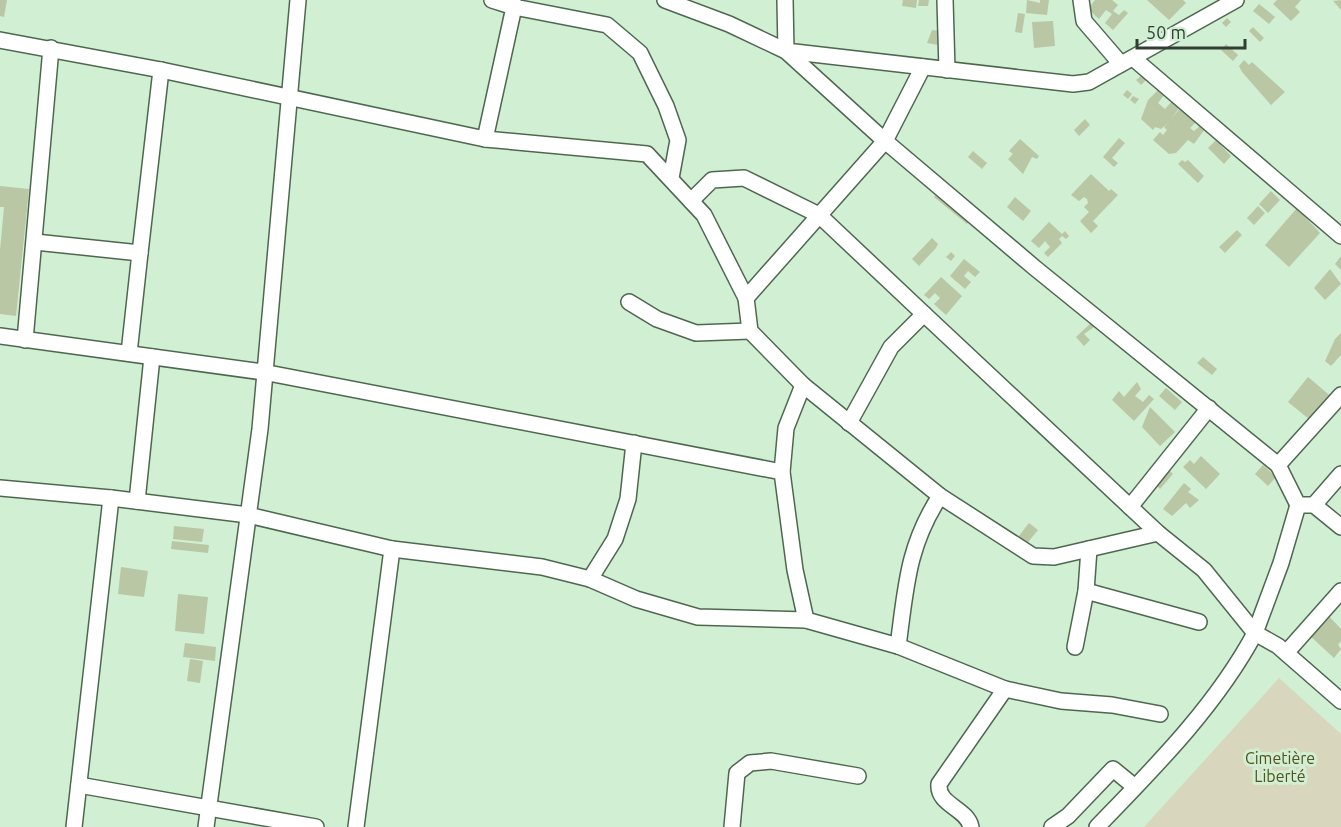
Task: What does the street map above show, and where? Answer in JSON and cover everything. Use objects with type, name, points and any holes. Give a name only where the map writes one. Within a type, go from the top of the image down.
[{"type":"street","points":[[206,827],[260,429],[263,372],[291,99],[298,0]]},
{"type":"street","points":[[492,0],[607,25],[640,53],[666,106],[678,140],[671,178]]},
{"type":"street","points":[[665,0],[729,24],[786,51],[885,141],[1278,465],[1298,505],[1281,563],[1255,633],[1238,665],[1136,787],[1097,827]]},
{"type":"street","points":[[785,0],[786,51]]},
{"type":"street","points":[[945,0],[946,70]]},
{"type":"street","points":[[1080,0],[1084,21],[1127,61],[1341,236]]},
{"type":"street","points":[[786,51],[1073,84],[1089,82],[1236,0]]},
{"type":"street","points":[[485,139],[514,3]]},
{"type":"street","points":[[0,40],[161,69],[291,99],[485,139],[647,154],[704,215],[746,298],[750,331],[803,385],[940,496],[1033,556],[1054,557],[1158,532]]},
{"type":"street","points":[[25,340],[51,48]]},
{"type":"street","points":[[746,298],[885,141],[923,67]]},
{"type":"street","points":[[129,353],[161,69]]},
{"type":"street","points":[[691,201],[712,180],[744,178],[819,215],[1130,507],[1204,570],[1255,633],[1286,653],[1341,701]]},
{"type":"street","points":[[35,242],[140,254]]},
{"type":"street","points":[[629,302],[657,319],[696,333],[750,331]]},
{"type":"street","points":[[849,423],[891,347],[924,314]]},
{"type":"street","points":[[0,336],[263,372],[782,472]]},
{"type":"street","points":[[137,501],[152,357]]},
{"type":"street","points":[[803,385],[786,428],[782,472],[795,570],[806,620]]},
{"type":"street","points":[[1278,465],[1341,395]]},
{"type":"street","points":[[1130,507],[1209,408]]},
{"type":"street","points":[[590,579],[615,539],[622,519],[628,499],[634,443]]},
{"type":"street","points":[[1314,505],[1341,474]]},
{"type":"street","points":[[0,488],[248,514],[392,549],[542,567],[590,579],[636,599],[698,617],[806,620],[898,646],[1005,689],[1061,701],[1112,705],[1160,714]]},
{"type":"street","points":[[898,646],[908,569],[915,543],[924,521],[940,496]]},
{"type":"street","points":[[74,827],[111,498]]},
{"type":"street","points":[[1298,505],[1314,505],[1341,527]]},
{"type":"street","points":[[356,827],[392,549]]},
{"type":"street","points":[[1075,647],[1086,591],[1089,549]]},
{"type":"street","points":[[1086,591],[1199,622]]},
{"type":"street","points":[[1286,653],[1341,591]]},
{"type":"street","points":[[971,827],[968,818],[942,797],[938,791],[939,784],[1005,689]]},
{"type":"street","points":[[732,827],[737,773],[750,763],[771,761],[858,777]]},
{"type":"street","points":[[1052,827],[1068,816],[1113,770],[1136,787]]},
{"type":"street","points":[[79,785],[316,827]]},
{"type":"green space","name":"Cimetière Liberté","points":[[1279,678],[1341,734],[1341,827],[1144,827]]},
{"type":"building","points":[[0,0],[7,0],[4,17],[0,16]]},
{"type":"building","points":[[903,0],[917,0],[916,8],[902,6]]},
{"type":"building","points":[[919,0],[929,0],[928,6],[918,6]]},
{"type":"building","points":[[1027,0],[1040,3],[1040,0],[1049,0],[1047,15],[1026,13]]},
{"type":"building","points":[[1095,0],[1112,0],[1118,5],[1113,11],[1119,15],[1124,10],[1128,13],[1113,30],[1105,23],[1112,14],[1106,10],[1099,19],[1088,9]]},
{"type":"building","points":[[1147,0],[1183,0],[1186,3],[1169,20]]},
{"type":"building","points":[[1277,0],[1301,0],[1295,7],[1300,12],[1291,21],[1273,4]]},
{"type":"building","points":[[1341,0],[1341,10],[1333,1]]},
{"type":"building","points":[[1259,4],[1275,17],[1269,24],[1253,11]]},
{"type":"building","points":[[1018,13],[1025,14],[1022,33],[1015,32]]},
{"type":"building","points":[[1227,18],[1231,22],[1226,27],[1222,23]]},
{"type":"building","points":[[1053,21],[1055,46],[1034,48],[1032,22]]},
{"type":"building","points":[[1253,27],[1264,38],[1260,42],[1249,31]]},
{"type":"building","points":[[932,30],[940,31],[938,45],[927,43]]},
{"type":"building","points":[[1226,44],[1238,55],[1233,61],[1221,50]]},
{"type":"building","points":[[1244,60],[1249,65],[1252,62],[1285,92],[1271,105],[1242,72],[1239,66]]},
{"type":"building","points":[[1142,75],[1146,80],[1141,85],[1136,80]]},
{"type":"building","points":[[1159,89],[1165,94],[1158,103],[1165,109],[1173,100],[1179,108],[1172,118],[1181,107],[1197,121],[1190,128],[1194,131],[1201,125],[1205,129],[1194,144],[1188,140],[1176,153],[1169,154],[1153,140],[1160,132],[1163,135],[1167,130],[1164,127],[1170,121],[1161,129],[1155,127],[1153,130],[1141,119],[1148,100]]},
{"type":"building","points":[[1127,90],[1132,94],[1128,99],[1123,95]]},
{"type":"building","points":[[1133,96],[1139,99],[1135,104],[1130,100]]},
{"type":"building","points":[[1085,119],[1090,125],[1079,136],[1074,130]]},
{"type":"building","points":[[1119,138],[1125,143],[1112,158],[1118,163],[1114,167],[1103,157]]},
{"type":"building","points":[[1020,139],[1039,156],[1037,159],[1032,157],[1023,174],[1008,159],[1013,154],[1009,151]]},
{"type":"building","points":[[1216,140],[1231,156],[1224,164],[1208,148]]},
{"type":"building","points":[[973,151],[987,163],[982,169],[968,157]]},
{"type":"building","points":[[1182,160],[1185,162],[1188,160],[1204,176],[1198,183],[1178,164]]},
{"type":"building","points":[[1091,174],[1109,191],[1111,189],[1118,195],[1093,221],[1098,226],[1091,233],[1080,221],[1089,212],[1084,207],[1088,203],[1087,199],[1084,197],[1079,201],[1071,195]]},
{"type":"building","points":[[944,184],[977,211],[967,224],[934,197]]},
{"type":"building","points":[[0,186],[29,189],[16,316],[0,314],[0,250],[4,207],[0,207]]},
{"type":"building","points":[[1271,191],[1280,200],[1268,213],[1259,204]]},
{"type":"building","points":[[1015,197],[1031,211],[1023,221],[1007,207]]},
{"type":"building","points":[[1258,206],[1265,213],[1254,225],[1247,218]]},
{"type":"building","points":[[1297,208],[1320,233],[1289,267],[1265,245]]},
{"type":"building","points":[[1049,222],[1062,234],[1065,231],[1069,236],[1066,239],[1062,236],[1059,239],[1062,243],[1048,257],[1044,253],[1050,247],[1045,241],[1039,248],[1031,241]]},
{"type":"building","points":[[1237,230],[1242,235],[1225,253],[1219,247]]},
{"type":"building","points":[[932,238],[938,244],[919,266],[912,259]]},
{"type":"building","points":[[951,252],[955,256],[951,261],[946,257]]},
{"type":"building","points":[[1341,256],[1341,270],[1335,264]]},
{"type":"building","points":[[964,259],[980,272],[975,277],[968,271],[964,276],[971,282],[965,289],[950,276]]},
{"type":"building","points":[[1330,269],[1341,284],[1325,300],[1314,288]]},
{"type":"building","points":[[941,277],[962,296],[946,315],[934,304],[940,298],[935,293],[929,299],[924,295]]},
{"type":"building","points":[[1092,322],[1097,325],[1084,334],[1090,340],[1084,346],[1076,337]]},
{"type":"building","points":[[1341,333],[1341,355],[1331,366],[1325,361],[1335,339]]},
{"type":"building","points":[[1203,357],[1217,369],[1212,375],[1197,363]]},
{"type":"building","points":[[1308,377],[1340,404],[1320,428],[1288,402]]},
{"type":"building","points":[[1137,382],[1141,389],[1135,396],[1143,402],[1149,395],[1154,399],[1134,421],[1112,400],[1119,391],[1124,397]]},
{"type":"building","points":[[1166,388],[1182,402],[1175,410],[1159,396]]},
{"type":"building","points":[[1150,407],[1175,432],[1160,446],[1142,427]]},
{"type":"building","points":[[1201,456],[1220,474],[1206,489],[1183,467],[1190,460],[1194,464]]},
{"type":"building","points":[[1263,465],[1276,477],[1268,486],[1255,474]]},
{"type":"building","points":[[1168,469],[1173,474],[1160,489],[1155,484]]},
{"type":"building","points":[[1184,483],[1191,489],[1188,492],[1199,500],[1190,508],[1186,503],[1172,516],[1163,509]]},
{"type":"building","points":[[1029,523],[1038,530],[1020,552],[1012,545]]},
{"type":"building","points":[[174,526],[204,529],[202,542],[173,539]]},
{"type":"building","points":[[172,541],[209,545],[208,553],[171,549]]},
{"type":"building","points":[[121,567],[148,571],[144,597],[118,594]]},
{"type":"building","points":[[178,594],[208,597],[204,634],[175,631]]},
{"type":"building","points":[[1327,614],[1341,629],[1341,641],[1338,645],[1341,649],[1334,658],[1308,634]]},
{"type":"building","points":[[185,643],[216,647],[215,661],[183,657]]},
{"type":"building","points":[[190,659],[203,661],[200,683],[187,681]]}]
